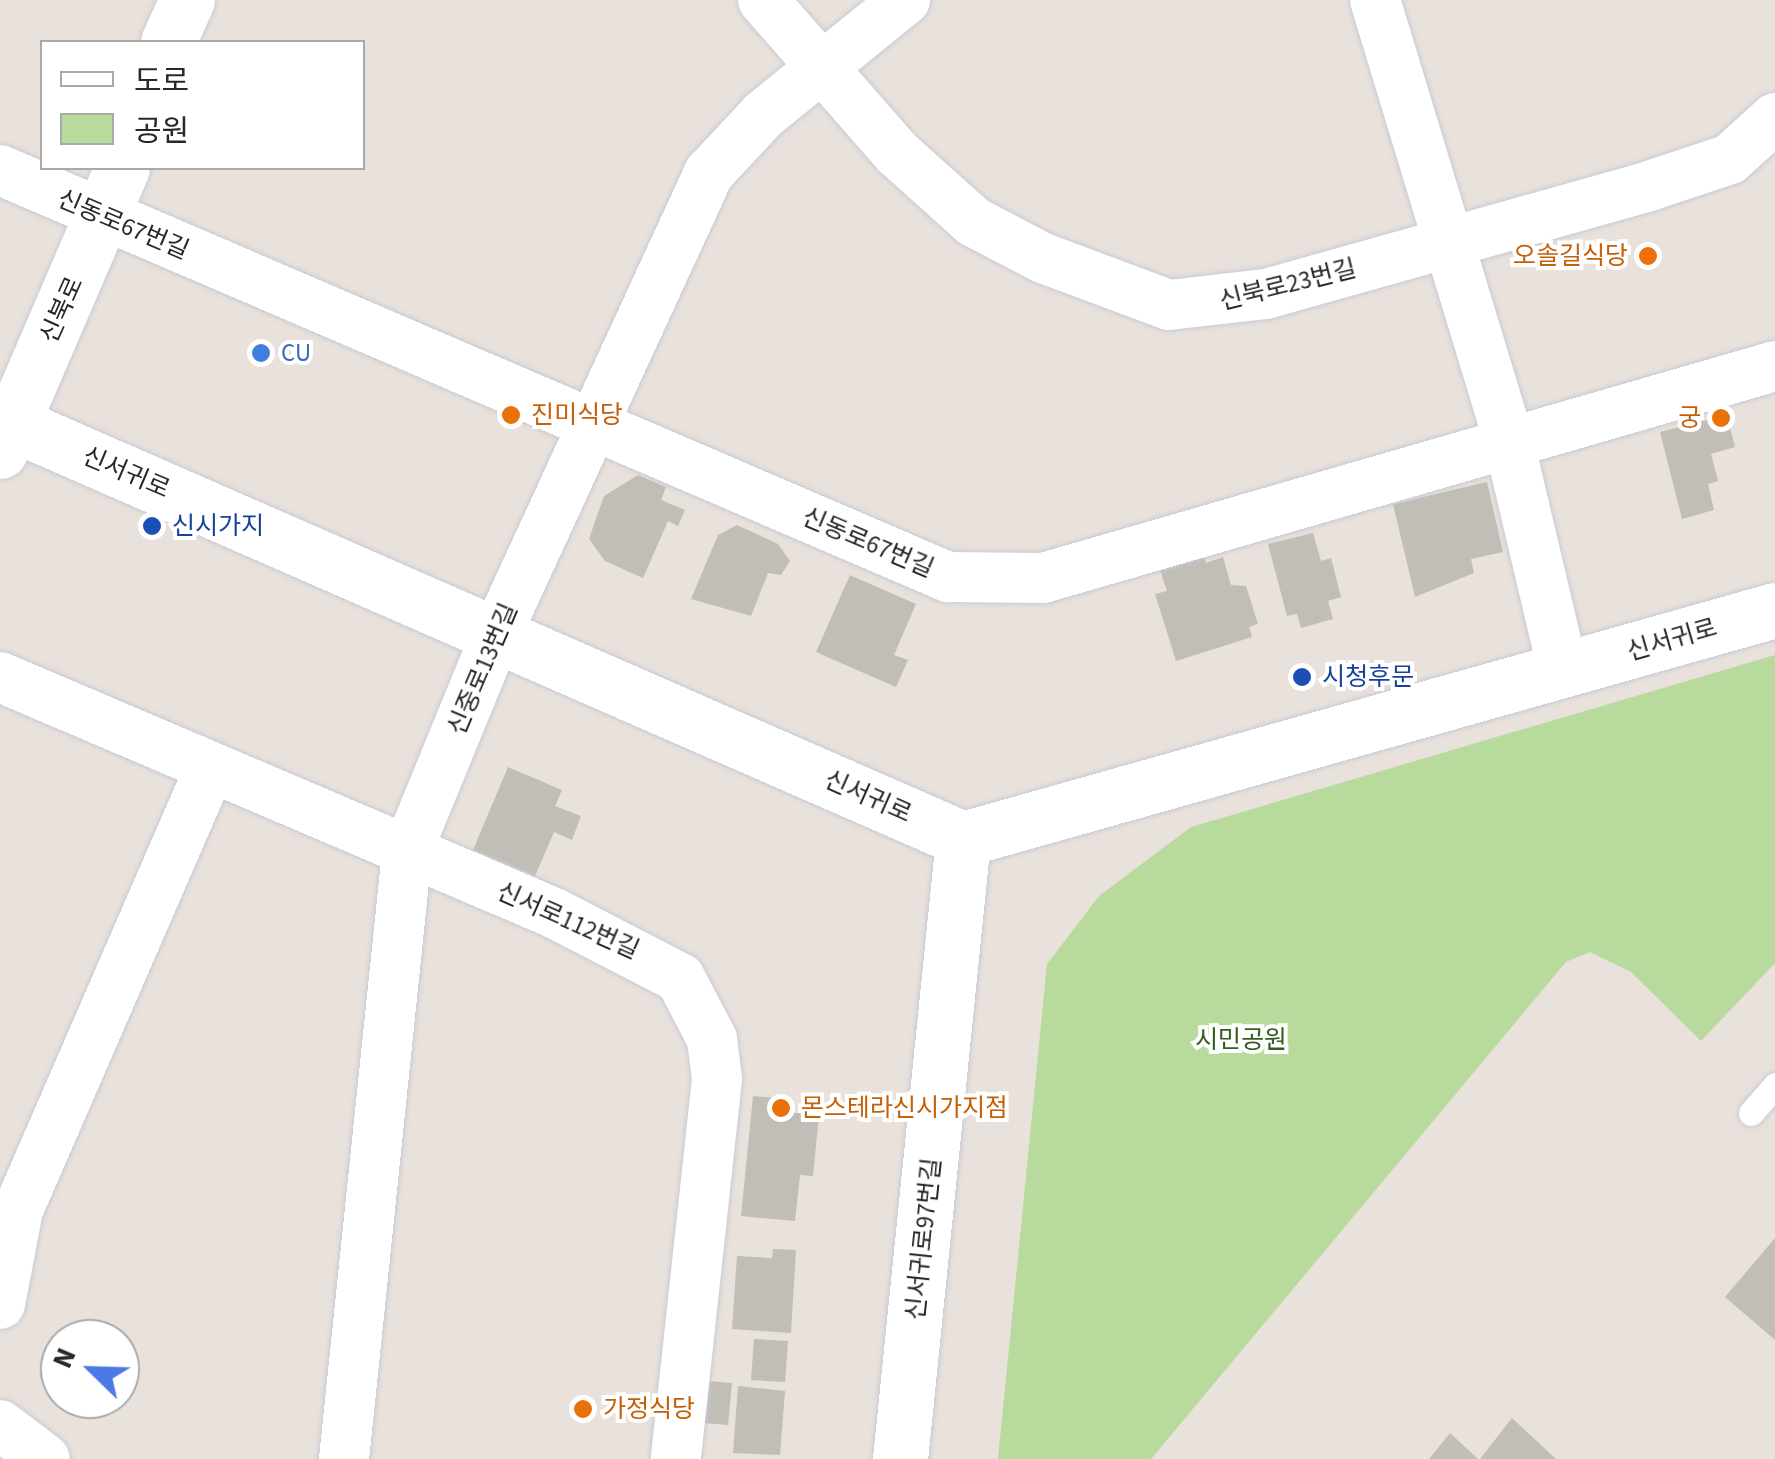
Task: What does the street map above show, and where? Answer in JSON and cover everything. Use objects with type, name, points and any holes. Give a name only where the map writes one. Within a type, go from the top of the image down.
[{"type":"street","points":[[169,40],[187,0]]},
{"type":"street","name":"신북로23번길","points":[[763,0],[823,72],[930,186],[974,222],[1145,300],[1193,308],[1225,304],[1449,242],[1730,159],[1775,118]]},
{"type":"street","name":"신중로13번길","points":[[344,1459],[407,852],[497,634],[709,173],[752,125],[823,72],[905,0]]},
{"type":"street","points":[[1375,0],[1509,442],[1563,670]]},
{"type":"street","name":"신동로67번길","points":[[0,170],[113,192],[596,424],[948,577],[1006,582],[1043,578],[1775,366]]},
{"type":"street","name":"신북로","points":[[4,431],[113,192]]},
{"type":"street","name":"신서귀로","points":[[4,431],[497,634],[963,839],[1775,610]]},
{"type":"street","name":"신서로112번길","points":[[0,676],[643,954],[680,978],[699,1006],[717,1079],[676,1459]]},
{"type":"street","points":[[0,1304],[18,1210],[210,768]]},
{"type":"street","name":"신서귀로97번길","points":[[900,1459],[963,839]]},
{"type":"street","points":[[0,1426],[45,1459]]},
{"type":"lane","points":[[1750,1113],[1775,1085]]},
{"type":"green space","name":"시민공원","points":[[1775,655],[1775,963],[1701,1041],[1631,972],[1590,952],[1566,962],[1151,1459],[998,1459],[1047,964],[1099,896],[1191,827]]},
{"type":"building","points":[[1727,415],[1735,447],[1711,454],[1718,481],[1708,484],[1714,510],[1682,519],[1660,432]]},
{"type":"building","points":[[638,475],[666,487],[661,500],[685,510],[678,526],[668,521],[643,578],[605,561],[589,539],[604,496]]},
{"type":"building","points":[[1487,482],[1503,552],[1471,559],[1474,573],[1415,597],[1393,504]]},
{"type":"building","points":[[737,525],[778,544],[790,561],[781,575],[768,573],[751,616],[691,599],[718,535]]},
{"type":"building","points":[[1313,533],[1321,561],[1331,558],[1341,597],[1328,601],[1333,619],[1301,628],[1297,614],[1287,616],[1268,544]]},
{"type":"building","points":[[1204,556],[1206,563],[1223,557],[1231,585],[1246,586],[1258,624],[1249,627],[1252,637],[1176,661],[1155,594],[1167,591],[1160,570]]},
{"type":"building","points":[[850,575],[916,604],[894,655],[908,660],[896,687],[816,652]]},
{"type":"building","points":[[508,767],[562,790],[555,806],[581,816],[572,840],[554,832],[535,876],[473,850]]},
{"type":"building","points":[[753,1096],[787,1099],[786,1112],[819,1115],[813,1176],[800,1175],[795,1221],[741,1216]]},
{"type":"building","points":[[1775,1238],[1775,1340],[1725,1297]]},
{"type":"building","points":[[773,1249],[796,1250],[791,1333],[732,1329],[737,1256],[772,1258]]},
{"type":"building","points":[[754,1339],[788,1341],[785,1382],[751,1380]]},
{"type":"building","points":[[708,1381],[732,1383],[728,1425],[703,1423]]},
{"type":"building","points":[[738,1386],[785,1391],[780,1455],[733,1453]]},
{"type":"building","points":[[1512,1418],[1556,1459],[1480,1459]]},
{"type":"building","points":[[1450,1433],[1478,1459],[1429,1459]]},
{"type":"place","name":"오솔길식당","points":[[1648,256]]},
{"type":"place","name":"CU","points":[[261,353]]},
{"type":"place","name":"진미식당","points":[[511,415]]},
{"type":"place","name":"궁","points":[[1721,418]]},
{"type":"place","name":"신시가지","points":[[152,526]]},
{"type":"place","name":"시청후문","points":[[1302,677]]},
{"type":"place","name":"몬스테라신시가지점","points":[[781,1108]]},
{"type":"place","name":"가정식당","points":[[583,1409]]}]
